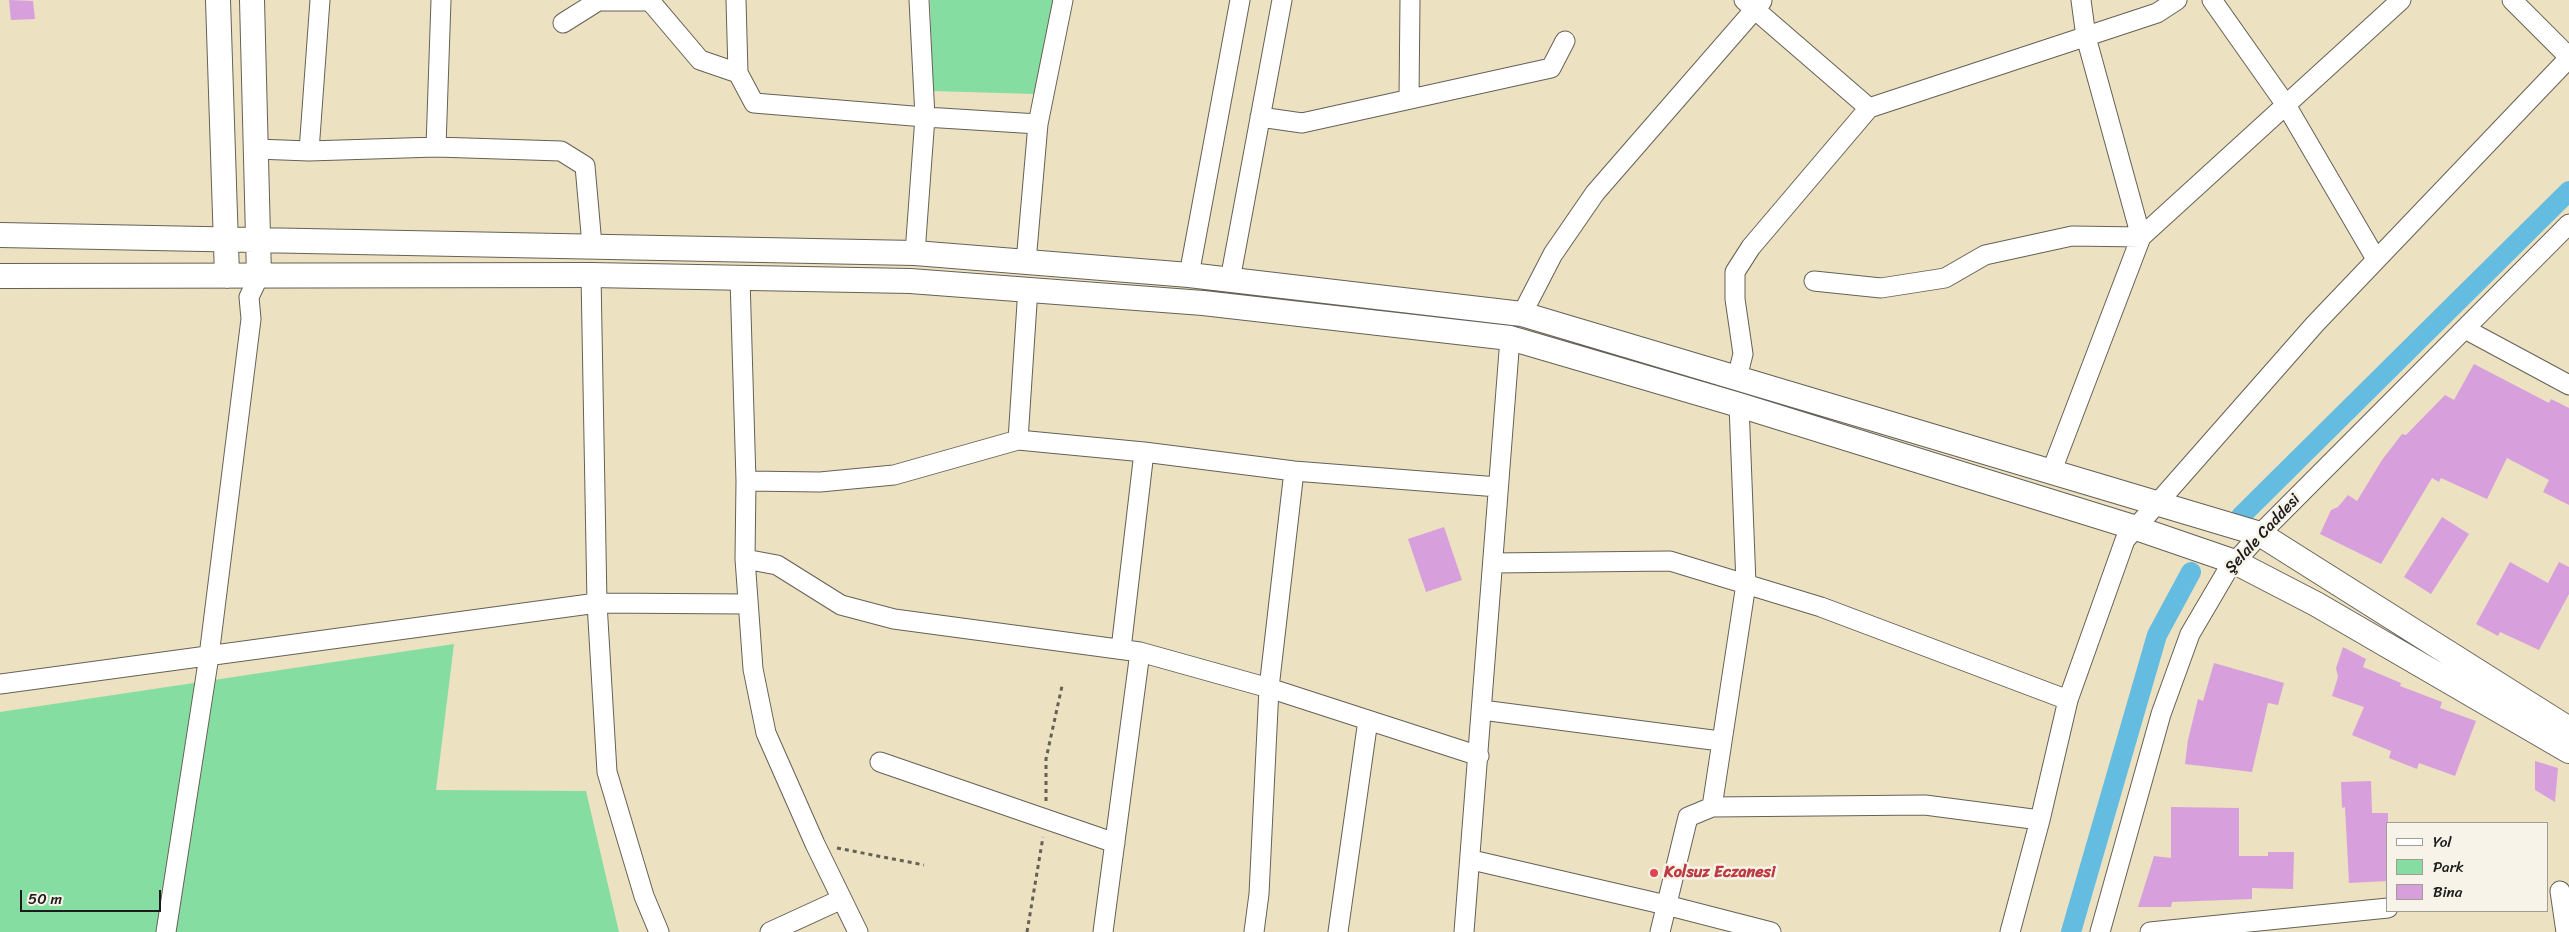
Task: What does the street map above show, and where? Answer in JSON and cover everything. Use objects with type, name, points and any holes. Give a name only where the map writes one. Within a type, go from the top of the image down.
[{"type":"main road","points":[[218,0],[227,276]]},
{"type":"main road","points":[[252,0],[258,238],[254,286]]},
{"type":"main road","points":[[0,235],[258,238],[915,253],[1189,275],[1522,314],[2052,470],[2260,534],[2569,729]]},
{"type":"main road","points":[[0,276],[227,276],[254,286],[591,275],[910,281],[1203,302],[1510,338],[1739,405],[2136,528],[2235,562],[2316,604],[2569,752]]},
{"type":"main road","points":[[1510,338],[1522,314]]},
{"type":"street","points":[[309,150],[320,0]]},
{"type":"street","points":[[436,147],[441,0]]},
{"type":"street","points":[[563,23],[598,0],[650,1],[700,60],[738,73]]},
{"type":"street","points":[[736,0],[738,73],[754,103],[1038,124]]},
{"type":"street","points":[[915,253],[925,117],[918,0]]},
{"type":"street","points":[[1026,262],[1038,124],[1063,0]]},
{"type":"street","points":[[1189,275],[1240,0]]},
{"type":"street","points":[[1230,280],[1282,0]]},
{"type":"street","points":[[1409,99],[1410,0]]},
{"type":"street","points":[[2081,0],[2086,38],[2141,237]]},
{"type":"street","points":[[1737,378],[1743,354],[1735,299],[1735,272],[1751,247],[1869,108],[2086,38],[2157,13],[2177,0]]},
{"type":"street","points":[[2212,0],[2286,105],[2376,259]]},
{"type":"street","points":[[2052,470],[2141,237],[2401,0]]},
{"type":"street","points":[[2010,932],[2040,820],[2068,700],[2125,540],[2315,324],[2569,58],[2512,0]]},
{"type":"street","points":[[1522,314],[1553,254],[1595,193],[1754,3],[1869,108]]},
{"type":"street","points":[[1260,117],[1302,122],[1551,68],[1566,41]]},
{"type":"street","points":[[256,149],[309,150],[436,147],[561,150],[585,166],[592,245]]},
{"type":"street","name":"Şelale Caddesi","points":[[2100,932],[2161,714],[2190,634],[2235,562],[2260,534],[2569,224]]},
{"type":"street","points":[[1814,281],[1881,288],[1945,278],[1985,255],[2072,236],[2141,237]]},
{"type":"street","points":[[591,275],[597,603],[607,772],[641,887],[659,932]]},
{"type":"street","points":[[740,278],[746,481],[745,559],[753,669],[766,733],[815,844],[858,932]]},
{"type":"street","points":[[166,932],[209,656],[254,286]]},
{"type":"street","points":[[1018,440],[1028,288]]},
{"type":"street","points":[[2466,329],[2569,385]]},
{"type":"street","points":[[1464,932],[1472,860],[1510,338]]},
{"type":"street","points":[[1712,807],[1720,741],[1746,584],[1739,405]]},
{"type":"street","points":[[746,481],[820,482],[894,475],[1018,440],[1144,452],[1294,471],[1498,487]]},
{"type":"street","points":[[1120,649],[1144,452]]},
{"type":"street","points":[[1254,932],[1259,894],[1269,688],[1294,471]]},
{"type":"street","points":[[745,559],[777,565],[842,605],[894,619],[1140,652],[1269,688],[1479,756]]},
{"type":"street","points":[[1493,563],[1670,561],[1821,607],[2068,700]]},
{"type":"street","points":[[0,684],[597,603],[747,604]]},
{"type":"street","points":[[1104,932],[1140,652]]},
{"type":"street","points":[[1482,710],[1720,741]]},
{"type":"street","points":[[1338,932],[1368,720]]},
{"type":"street","points":[[880,762],[1115,843]]},
{"type":"street","points":[[1660,932],[1688,817],[1712,807],[1925,805],[2040,820]]},
{"type":"street","points":[[1472,860],[1666,905],[1771,932]]},
{"type":"street","points":[[2559,892],[2566,932]]},
{"type":"street","points":[[770,932],[842,899]]},
{"type":"street","points":[[2150,932],[2258,927],[2386,908]]},
{"type":"path","points":[[1027,932],[1046,820],[1046,759],[1062,686]]},
{"type":"path","points":[[815,844],[924,865]]},
{"type":"green space","points":[[930,0],[1056,0],[1034,94],[933,91]]},
{"type":"green space","points":[[454,644],[436,790],[586,791],[619,932],[0,932],[0,712]]},
{"type":"building","points":[[9,0],[33,1],[35,19],[11,20]]},
{"type":"building","points":[[2474,364],[2549,403],[2551,399],[2569,408],[2569,505],[2543,492],[2549,480],[2507,458],[2487,499],[2441,478],[2439,482],[2432,478],[2381,564],[2320,534],[2331,510],[2338,507],[2348,495],[2357,501],[2382,460],[2402,434],[2406,435],[2445,395],[2454,400]]},
{"type":"building","points":[[2442,517],[2469,534],[2431,594],[2404,577]]},
{"type":"building","points":[[1444,527],[1462,580],[1426,592],[1408,539]]},
{"type":"building","points":[[2510,562],[2548,583],[2559,562],[2569,567],[2569,594],[2539,650],[2500,632],[2498,636],[2476,624]]},
{"type":"building","points":[[2343,647],[2366,659],[2363,667],[2401,683],[2400,686],[2442,702],[2440,708],[2476,721],[2455,776],[2419,763],[2417,769],[2389,758],[2391,751],[2352,735],[2364,707],[2332,696],[2338,677],[2336,668]]},
{"type":"building","points":[[2214,663],[2284,683],[2278,705],[2268,703],[2252,772],[2185,764],[2188,740],[2198,699],[2203,701]]},
{"type":"building","points":[[2535,761],[2558,768],[2555,802],[2535,790]]},
{"type":"building","points":[[2371,781],[2372,813],[2388,813],[2388,822],[2386,822],[2386,881],[2349,883],[2345,807],[2342,808],[2341,782]]},
{"type":"building","points":[[2171,807],[2239,808],[2239,856],[2268,856],[2268,852],[2294,852],[2293,889],[2252,888],[2252,899],[2172,902],[2171,907],[2138,907],[2154,856],[2171,858]]},
{"type":"waterway","points":[[2241,516],[2569,191]]},
{"type":"waterway","points":[[2071,932],[2157,635],[2191,572]]},
{"type":"place","name":"Kolsuz Eczanesi","points":[[1654,873]]}]
